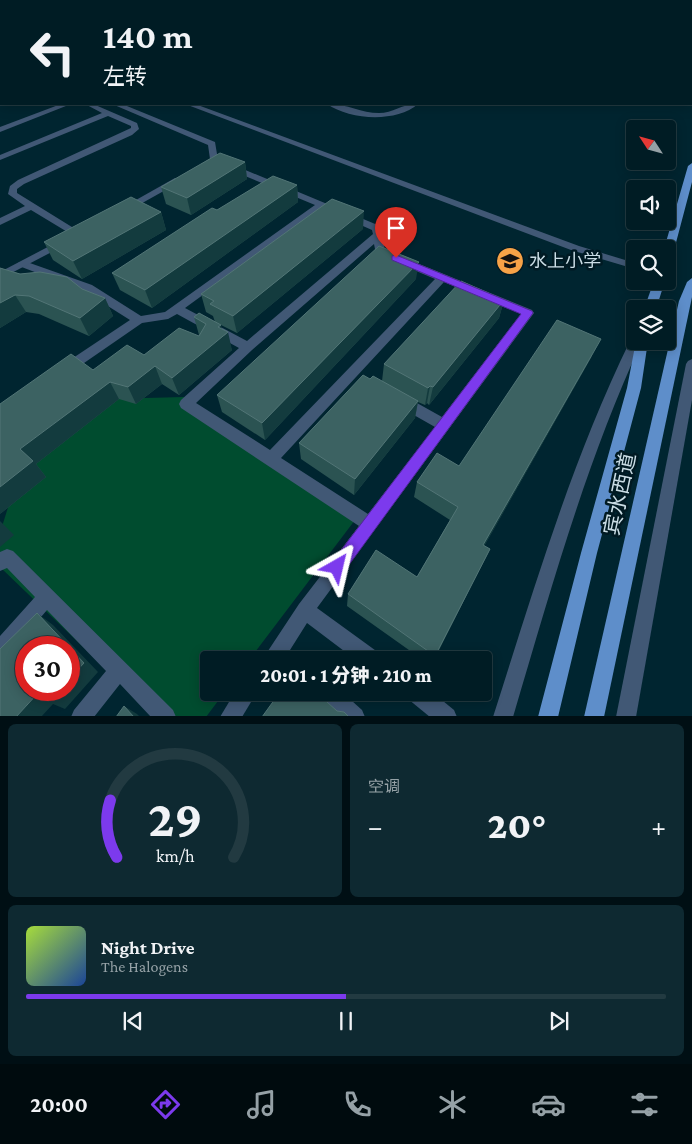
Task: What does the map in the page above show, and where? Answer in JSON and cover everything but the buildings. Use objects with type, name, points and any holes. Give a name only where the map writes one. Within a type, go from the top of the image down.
[{"type":"main road","points":[[672,240],[692,166]]},
{"type":"main road","name":"宾水西道","points":[[594,716],[685,301],[692,282]]},
{"type":"main road","name":"宾水西道","points":[[548,716],[613,461],[634,388],[640,350]]},
{"type":"street","points":[[0,130],[64,105]]},
{"type":"street","points":[[0,276],[81,232],[12,194],[13,188],[22,182],[136,129],[134,124],[90,105]]},
{"type":"street","points":[[118,105],[212,144],[214,160]]},
{"type":"street","points":[[192,105],[575,248],[626,263]]},
{"type":"street","points":[[334,105],[371,117],[400,113],[412,105]]},
{"type":"street","points":[[0,158],[108,113]]},
{"type":"street","points":[[197,169],[214,160]]},
{"type":"street","points":[[214,160],[377,228],[380,252],[528,313],[305,610],[282,651]]},
{"type":"street","points":[[120,211],[180,179]]},
{"type":"street","points":[[57,375],[139,320],[168,315],[321,205]]},
{"type":"street","points":[[0,222],[31,206]]},
{"type":"street","points":[[370,524],[186,404],[248,347],[378,235]]},
{"type":"street","points":[[23,264],[88,288],[139,320]]},
{"type":"street","points":[[271,460],[357,376],[442,278]]},
{"type":"street","points":[[177,309],[248,347]]},
{"type":"street","points":[[503,716],[584,459],[615,383],[632,350]]},
{"type":"street","points":[[626,716],[692,364]]},
{"type":"street","points":[[394,397],[444,425]]},
{"type":"street","points":[[0,562],[7,556],[166,716]]},
{"type":"street","points":[[0,650],[48,597]]},
{"type":"street","points":[[305,610],[360,651]]},
{"type":"street","points":[[81,716],[120,670]]},
{"type":"street","points":[[230,716],[241,701]]},
{"type":"street","points":[[337,701],[355,716]]},
{"type":"street","points":[[427,701],[447,716]]},
{"type":"path","points":[[381,0],[413,0]]},
{"type":"green space","points":[[184,397],[355,520],[256,651],[200,651],[200,701],[218,701],[207,716],[155,716],[80,644],[80,636],[72,636],[0,567],[0,533],[20,469],[107,399]]},
{"type":"place","name":"水上小学","points":[[510,261]]},
{"type":"route","points":[[337,567],[528,313],[396,258]]}]
